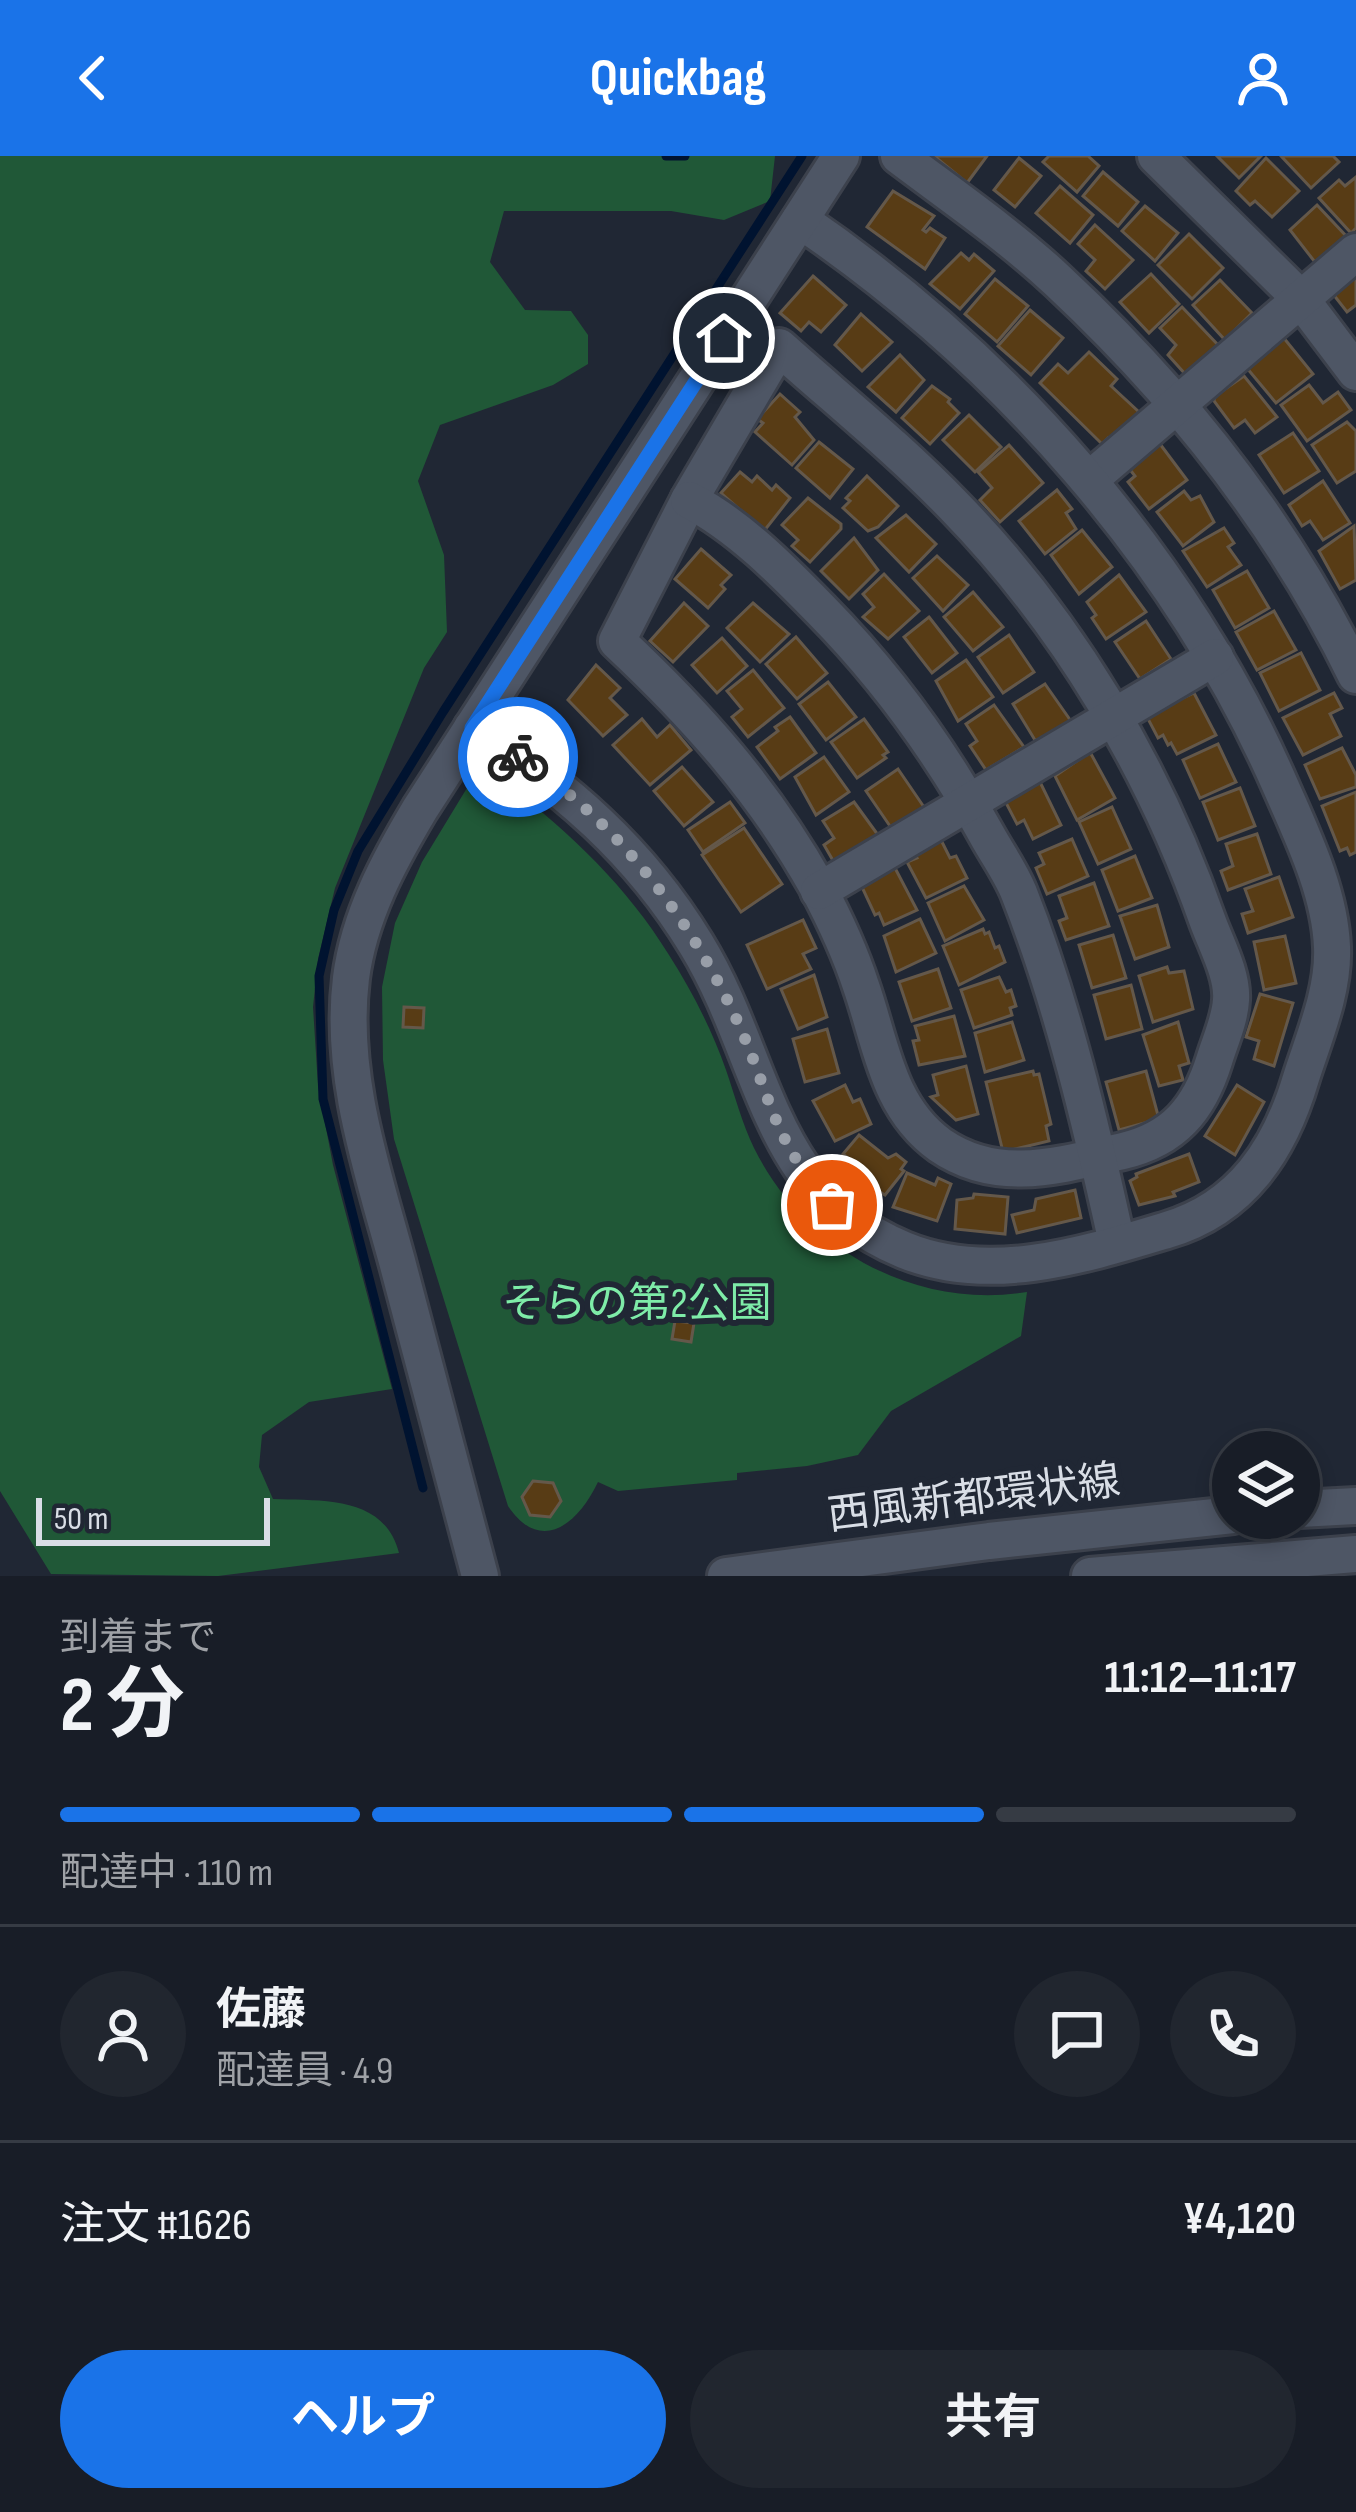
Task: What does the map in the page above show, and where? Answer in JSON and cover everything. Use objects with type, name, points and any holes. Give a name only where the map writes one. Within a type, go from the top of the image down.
[{"type":"street","points":[[480,1576],[362,1132],[348,1017],[355,957],[373,899],[407,830],[841,156]]},
{"type":"street","points":[[899,156],[1056,279],[1180,404],[1267,520],[1356,674]]},
{"type":"street","points":[[1156,156],[1300,298],[1356,372]]},
{"type":"street","points":[[472,728],[530,764],[583,808],[669,903],[721,987],[790,1155],[810,1182],[856,1225],[930,1259],[987,1268],[1018,1266],[1195,1220],[1231,1198],[1264,1162],[1290,1114],[1328,988],[1342,903],[1215,657],[1157,568],[1088,480],[1019,405],[929,323],[859,260],[800,220]]},
{"type":"street","points":[[1088,480],[1356,252]]},
{"type":"street","points":[[778,347],[955,506],[1056,629],[1115,719],[1186,860],[1232,998],[1208,1078],[1186,1118],[1162,1138],[1037,1169],[995,1169],[929,1137],[902,1107],[861,984],[789,837],[733,759],[617,641],[689,500],[778,347]]},
{"type":"street","points":[[689,500],[719,516],[852,642],[922,729],[969,802],[1017,889],[1064,1027],[1117,1243]]},
{"type":"street","points":[[819,891],[1215,657]]},
{"type":"street","points":[[1320,1508],[1356,1506]]},
{"type":"street","name":"西風新都環状線","points":[[726,1576],[1212,1517]]},
{"type":"street","points":[[1090,1576],[1356,1554]]},
{"type":"green space","points":[[0,156],[775,156],[770,201],[724,220],[671,211],[504,211],[490,262],[525,310],[571,311],[588,335],[588,364],[553,385],[440,425],[418,481],[444,555],[447,632],[424,668],[335,888],[318,959],[313,1007],[318,1086],[333,1165],[392,1389],[309,1402],[262,1435],[259,1467],[273,1499],[330,1502],[365,1511],[380,1520],[399,1553],[218,1576],[51,1574],[0,1491]]},
{"type":"green space","name":"そらの第2公園","points":[[498,777],[592,858],[652,929],[708,1026],[754,1148],[775,1184],[802,1216],[867,1265],[905,1281],[985,1295],[1027,1292],[1021,1336],[891,1411],[858,1455],[737,1473],[737,1480],[618,1491],[598,1482],[569,1521],[546,1531],[533,1529],[508,1506],[394,1139],[383,1060],[382,987],[395,923],[422,862],[470,783]]},
{"type":"building","points":[[934,156],[987,156],[967,183]]},
{"type":"building","points":[[1049,156],[1088,156],[1099,166],[1077,192],[1043,162]]},
{"type":"building","points":[[1217,156],[1261,156],[1239,178]]},
{"type":"building","points":[[1281,156],[1333,156],[1339,162],[1311,188]]},
{"type":"building","points":[[1019,158],[1041,176],[1015,207],[994,190]]},
{"type":"building","points":[[1266,158],[1299,191],[1272,217],[1236,191]]},
{"type":"building","points":[[1103,172],[1138,202],[1118,226],[1083,196]]},
{"type":"building","points":[[1356,177],[1356,228],[1351,233],[1319,198],[1339,180],[1345,186]]},
{"type":"building","points":[[1060,186],[1093,215],[1070,243],[1036,213]]},
{"type":"building","points":[[893,191],[934,216],[923,230],[930,228],[945,238],[925,269],[867,227]]},
{"type":"building","points":[[1317,205],[1348,238],[1318,266],[1290,230]]},
{"type":"building","points":[[1145,206],[1178,233],[1155,261],[1122,231]]},
{"type":"building","points":[[1095,225],[1133,260],[1105,289],[1086,271],[1095,260],[1078,244]]},
{"type":"building","points":[[1189,234],[1223,268],[1192,299],[1158,265]]},
{"type":"building","points":[[961,253],[969,260],[974,254],[994,271],[960,309],[930,284]]},
{"type":"building","points":[[1151,274],[1179,304],[1149,333],[1120,302]]},
{"type":"building","points":[[813,276],[846,305],[821,332],[809,322],[801,331],[780,313]]},
{"type":"building","points":[[1356,276],[1356,305],[1347,312],[1333,294]]},
{"type":"building","points":[[995,279],[1028,306],[997,342],[965,314]]},
{"type":"building","points":[[1220,280],[1252,313],[1225,340],[1193,305]]},
{"type":"building","points":[[1182,307],[1219,346],[1187,376],[1168,355],[1176,345],[1160,328]]},
{"type":"building","points":[[1030,310],[1063,338],[1031,375],[998,346]]},
{"type":"building","points":[[861,314],[892,342],[862,371],[835,345]]},
{"type":"building","points":[[1283,337],[1313,374],[1276,403],[1246,367]]},
{"type":"building","points":[[1089,352],[1117,379],[1111,386],[1139,412],[1102,444],[1040,383],[1058,364],[1068,373]]},
{"type":"building","points":[[900,355],[924,380],[896,412],[868,387]]},
{"type":"building","points":[[1244,376],[1277,417],[1255,433],[1245,420],[1234,428],[1214,401]]},
{"type":"building","points":[[1309,385],[1323,403],[1338,392],[1351,410],[1307,441],[1281,405]]},
{"type":"building","points":[[932,386],[959,413],[930,444],[902,418]]},
{"type":"building","points":[[780,394],[800,412],[795,417],[814,440],[792,465],[755,432],[763,423],[757,419]]},
{"type":"building","points":[[969,415],[1001,447],[975,472],[943,440]]},
{"type":"building","points":[[1347,422],[1356,431],[1356,471],[1337,483],[1312,445]]},
{"type":"building","points":[[1293,433],[1319,471],[1284,493],[1259,455]]},
{"type":"building","points":[[819,442],[853,469],[830,498],[796,468]]},
{"type":"building","points":[[1160,444],[1187,480],[1149,509],[1128,482],[1135,476],[1128,467]]},
{"type":"building","points":[[1009,445],[1043,483],[1000,522],[980,500],[992,488],[978,472]]},
{"type":"building","points":[[740,472],[752,482],[757,476],[772,490],[776,485],[790,498],[764,531],[721,493]]},
{"type":"building","points":[[867,476],[898,506],[868,531],[843,508]]},
{"type":"building","points":[[1323,481],[1350,523],[1323,540],[1310,521],[1302,526],[1289,505]]},
{"type":"building","points":[[1057,490],[1072,509],[1066,513],[1076,529],[1045,554],[1019,521]]},
{"type":"building","points":[[1184,491],[1191,500],[1200,496],[1214,522],[1183,546],[1157,512]]},
{"type":"building","points":[[808,498],[841,524],[810,562],[792,546],[798,540],[782,525]]},
{"type":"building","points":[[906,515],[936,544],[909,572],[876,538]]},
{"type":"building","points":[[1354,526],[1356,580],[1340,589],[1319,551]]},
{"type":"building","points":[[1224,528],[1234,543],[1228,547],[1241,565],[1207,587],[1183,551]]},
{"type":"building","points":[[1082,530],[1112,567],[1079,594],[1051,555]]},
{"type":"building","points":[[854,538],[878,570],[849,599],[821,571]]},
{"type":"building","points":[[701,549],[731,575],[708,608],[675,579]]},
{"type":"building","points":[[937,556],[968,585],[943,611],[913,578]]},
{"type":"building","points":[[1247,571],[1269,608],[1235,628],[1213,590]]},
{"type":"building","points":[[884,574],[919,611],[888,639],[863,617],[874,607],[863,594]]},
{"type":"building","points":[[1119,575],[1146,612],[1106,639],[1087,602]]},
{"type":"building","points":[[973,592],[1003,627],[973,651],[944,617]]},
{"type":"building","points":[[684,603],[708,626],[673,662],[650,641]]},
{"type":"building","points":[[753,603],[789,634],[760,662],[727,628]]},
{"type":"building","points":[[1274,611],[1296,650],[1257,670],[1236,632]]},
{"type":"building","points":[[929,617],[957,653],[932,673],[904,637]]},
{"type":"building","points":[[1146,621],[1171,659],[1140,679],[1115,642]]},
{"type":"building","points":[[1009,635],[1034,672],[1003,693],[978,657]]},
{"type":"building","points":[[796,637],[827,673],[797,699],[766,664]]},
{"type":"building","points":[[722,638],[747,666],[717,693],[692,665]]},
{"type":"building","points":[[1301,653],[1320,690],[1279,711],[1260,673]]},
{"type":"building","points":[[966,660],[993,697],[958,721],[936,681]]},
{"type":"building","points":[[596,665],[620,688],[610,698],[627,715],[603,736],[568,700]]},
{"type":"building","points":[[753,670],[784,708],[748,737],[732,717],[742,709],[727,691]]},
{"type":"building","points":[[828,682],[856,717],[826,740],[799,704]]},
{"type":"building","points":[[1045,684],[1073,724],[1038,745],[1013,704]]},
{"type":"building","points":[[1194,693],[1216,735],[1177,754],[1163,735],[1158,738],[1146,715]]},
{"type":"building","points":[[1334,693],[1342,708],[1330,714],[1341,736],[1303,755],[1283,718]]},
{"type":"building","points":[[994,705],[1024,747],[986,770],[970,746],[977,741],[966,724]]},
{"type":"building","points":[[790,717],[816,753],[780,779],[757,747]]},
{"type":"building","points":[[642,719],[657,737],[670,725],[691,750],[650,785],[613,745]]},
{"type":"building","points":[[864,719],[888,752],[857,778],[831,742]]},
{"type":"building","points":[[1218,744],[1236,782],[1200,798],[1183,760]]},
{"type":"building","points":[[1342,748],[1356,775],[1356,787],[1320,799],[1305,765]]},
{"type":"building","points":[[1090,752],[1115,798],[1077,820],[1055,776]]},
{"type":"building","points":[[824,757],[849,792],[816,815],[795,777]]},
{"type":"building","points":[[682,767],[713,802],[684,826],[654,791]]},
{"type":"building","points":[[898,769],[926,810],[894,832],[866,791]]},
{"type":"building","points":[[1040,782],[1061,825],[1033,839],[1024,820],[1017,824],[1004,799]]},
{"type":"building","points":[[1240,788],[1255,826],[1218,840],[1203,802]]},
{"type":"building","points":[[1356,792],[1356,852],[1350,855],[1347,848],[1340,851],[1322,806]]},
{"type":"building","points":[[730,802],[745,823],[703,852],[688,830]]},
{"type":"building","points":[[854,802],[878,835],[835,864],[824,845],[834,838],[823,821]]},
{"type":"building","points":[[1112,807],[1131,849],[1098,864],[1079,822]]},
{"type":"building","points":[[744,828],[782,884],[741,912],[702,855]]},
{"type":"building","points":[[1257,834],[1271,874],[1228,890],[1221,871],[1233,866],[1226,844]]},
{"type":"building","points":[[1072,839],[1088,876],[1047,894],[1036,868],[1044,864],[1039,853]]},
{"type":"building","points":[[941,840],[967,878],[926,898],[907,862]]},
{"type":"building","points":[[1135,856],[1152,898],[1118,911],[1102,870]]},
{"type":"building","points":[[895,868],[917,910],[884,925],[861,885]]},
{"type":"building","points":[[1279,877],[1293,917],[1248,933],[1242,914],[1253,911],[1245,889]]},
{"type":"building","points":[[1094,883],[1109,926],[1066,940],[1059,921],[1067,918],[1059,896]]},
{"type":"building","points":[[964,886],[984,920],[945,941],[928,903]]},
{"type":"building","points":[[1157,905],[1169,947],[1135,959],[1120,916]]},
{"type":"building","points":[[920,919],[936,953],[896,972],[884,936]]},
{"type":"building","points":[[803,920],[816,948],[803,954],[811,969],[767,989],[747,945]]},
{"type":"building","points":[[983,929],[995,948],[999,946],[1005,962],[959,985],[943,946]]},
{"type":"building","points":[[1113,935],[1126,978],[1092,988],[1079,945]]},
{"type":"building","points":[[1285,936],[1296,983],[1264,990],[1254,942]]},
{"type":"building","points":[[1167,967],[1169,973],[1184,971],[1193,1009],[1153,1022],[1139,976]]},
{"type":"building","points":[[938,969],[951,1008],[912,1021],[899,982]]},
{"type":"building","points":[[814,975],[827,1017],[798,1029],[781,989]]},
{"type":"building","points":[[999,977],[1006,992],[1011,990],[1016,1006],[1010,1008],[1012,1015],[974,1028],[961,990]]},
{"type":"building","points":[[1131,985],[1142,1029],[1106,1039],[1094,995]]},
{"type":"building","points":[[1260,994],[1293,1003],[1274,1066],[1254,1059],[1259,1041],[1246,1037]]},
{"type":"building","points":[[404,1007],[424,1008],[423,1028],[403,1027]]},
{"type":"building","points":[[954,1016],[965,1056],[919,1065],[915,1026]]},
{"type":"building","points":[[1012,1022],[1024,1060],[985,1072],[975,1033]]},
{"type":"building","points":[[1178,1022],[1189,1063],[1179,1066],[1183,1080],[1159,1086],[1143,1035]]},
{"type":"building","points":[[827,1029],[839,1073],[805,1082],[793,1039]]},
{"type":"building","points":[[966,1066],[978,1114],[956,1120],[931,1097],[938,1095],[933,1075]]},
{"type":"building","points":[[1033,1071],[1039,1074],[1051,1124],[1046,1126],[1049,1141],[1003,1152],[986,1082]]},
{"type":"building","points":[[1146,1071],[1159,1119],[1119,1130],[1106,1082]]},
{"type":"building","points":[[845,1085],[853,1102],[860,1099],[871,1124],[835,1141],[813,1101]]},
{"type":"building","points":[[1237,1085],[1264,1102],[1235,1155],[1205,1136]]},
{"type":"building","points":[[859,1135],[888,1158],[896,1154],[906,1162],[885,1195],[865,1183],[843,1154]]},
{"type":"building","points":[[1189,1154],[1199,1182],[1173,1192],[1175,1196],[1139,1205],[1130,1181],[1136,1174]]},
{"type":"building","points":[[907,1173],[935,1185],[938,1178],[951,1184],[937,1221],[893,1207]]},
{"type":"building","points":[[1075,1190],[1081,1218],[1017,1233],[1012,1215],[1034,1210],[1036,1199]]},
{"type":"building","points":[[974,1194],[1008,1197],[1005,1234],[955,1229],[957,1200]]},
{"type":"building","points":[[675,1321],[694,1323],[691,1342],[672,1339]]},
{"type":"building","points":[[533,1481],[553,1483],[561,1501],[550,1517],[530,1515],[522,1497]]},
{"type":"waterway","points":[[666,156],[685,156]]},
{"type":"waterway","points":[[423,1488],[323,1099],[319,976],[334,910],[358,851],[443,712],[802,156]]},
{"type":"way so far","points":[[518,757],[557,785],[613,837],[669,903],[721,987],[790,1155],[832,1205]]},
{"type":"route","points":[[518,757],[472,728],[724,338]]}]
